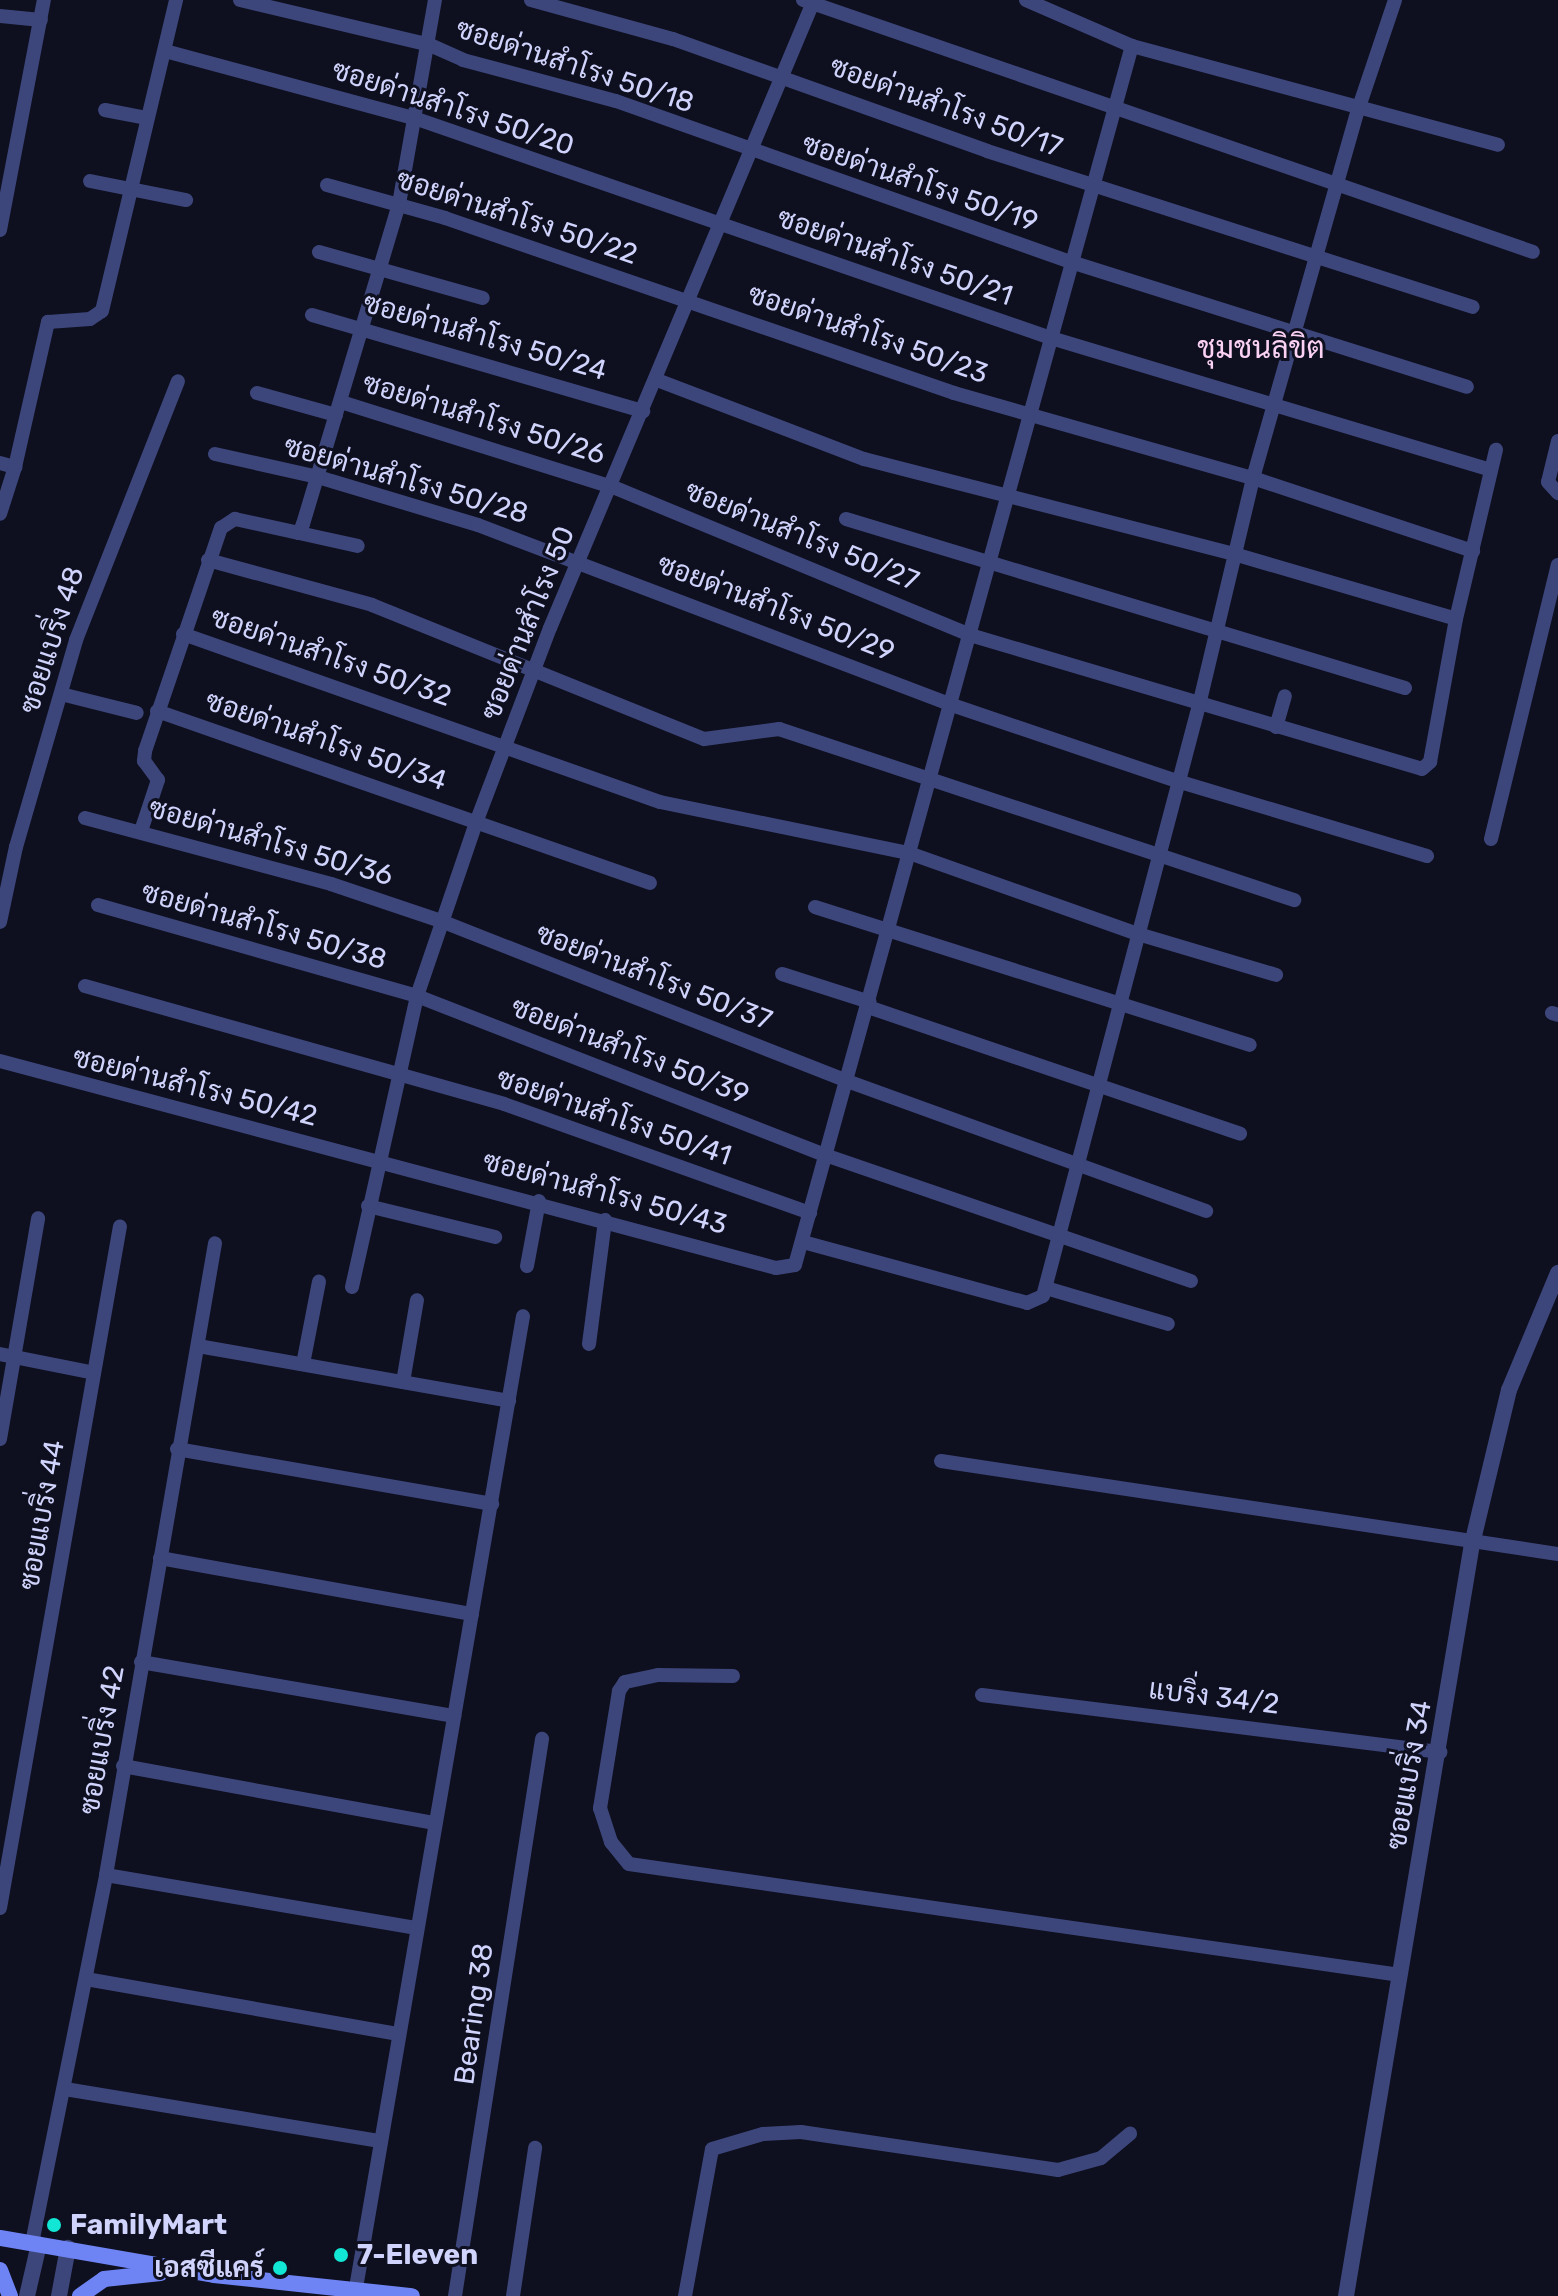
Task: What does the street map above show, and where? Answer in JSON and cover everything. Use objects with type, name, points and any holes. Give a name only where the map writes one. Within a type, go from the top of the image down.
[{"type":"main road","points":[[0,2238],[214,2275],[412,2296]]},
{"type":"main road","points":[[0,2270],[10,2296]]},
{"type":"main road","points":[[80,2296],[104,2279],[133,2274],[214,2275]]},
{"type":"street","points":[[0,230],[44,0]]},
{"type":"street","points":[[0,514],[7,465],[48,322],[90,319],[102,311],[176,0]]},
{"type":"street","name":"ซอยด่านสำโรง 50/18","points":[[240,0],[430,45],[463,60],[616,101],[752,153]]},
{"type":"street","points":[[299,533],[399,204],[417,119],[435,0]]},
{"type":"street","name":"ซอยด่านสำโรง 50/17","points":[[531,0],[673,39],[1093,187],[1314,260],[1473,307]]},
{"type":"street","points":[[1026,0],[1132,46],[1498,145]]},
{"type":"street","points":[[1132,46],[803,1242],[1027,1303],[1039,1301],[1046,1288],[1199,705],[1253,478],[1359,107],[1395,0]]},
{"type":"street","points":[[810,1],[1533,252]]},
{"type":"street","name":"ซอยด่านสำโรง 50","points":[[352,1287],[417,996],[441,921],[534,670],[752,153],[810,1]]},
{"type":"street","points":[[0,16],[41,20]]},
{"type":"street","name":"ซอยด่านสำโรง 50/20","points":[[165,51],[417,119],[721,226]]},
{"type":"street","points":[[105,110],[147,118]]},
{"type":"street","name":"ซอยด่านสำโรง 50/19","points":[[752,153],[1071,262],[1467,387]]},
{"type":"street","points":[[90,181],[186,200]]},
{"type":"street","name":"ซอยด่านสำโรง 50/22","points":[[327,185],[399,204],[690,301]]},
{"type":"street","name":"ซอยด่านสำโรง 50/21","points":[[721,226],[1051,338],[1491,470]]},
{"type":"street","points":[[319,252],[483,298]]},
{"type":"street","name":"ซอยด่านสำโรง 50/23","points":[[690,301],[1030,414],[1253,478],[1473,551]]},
{"type":"street","name":"ซอยด่านสำโรง 50/24","points":[[312,315],[363,327],[643,411]]},
{"type":"street","points":[[657,380],[864,459],[1234,554],[1456,619],[1496,450]]},
{"type":"street","name":"ซอยแบริ่ง 48","points":[[0,922],[16,847],[61,694],[122,514],[178,381]]},
{"type":"street","name":"ซอยด่านสำโรง 50/26","points":[[257,393],[338,408],[613,487]]},
{"type":"street","points":[[1558,441],[1548,482],[1558,493]]},
{"type":"street","name":"ซอยด่านสำโรง 50/28","points":[[215,454],[318,477],[581,560]]},
{"type":"street","name":"ซอยด่านสำโรง 50/27","points":[[613,487],[970,635],[1414,769],[1428,766],[1456,619]]},
{"type":"street","points":[[846,519],[1405,688]]},
{"type":"street","points":[[141,831],[158,780],[143,758],[221,528],[230,520],[358,546]]},
{"type":"street","points":[[208,560],[372,605],[704,739],[779,729],[1158,859],[1294,900]]},
{"type":"street","name":"ซอยด่านสำโรง 50/29","points":[[581,560],[952,705],[1177,781],[1427,856]]},
{"type":"street","points":[[1491,839],[1558,565]]},
{"type":"street","name":"ซอยด่านสำโรง 50/32","points":[[183,634],[507,744],[676,807],[909,853],[1138,934],[1276,975]]},
{"type":"street","points":[[61,694],[137,713]]},
{"type":"street","points":[[1276,727],[1285,696]]},
{"type":"street","name":"ซอยด่านสำโรง 50/34","points":[[157,711],[477,820],[650,883]]},
{"type":"street","name":"ซอยด่านสำโรง 50/36","points":[[85,818],[331,884],[441,921]]},
{"type":"street","name":"ซอยด่านสำโรง 50/38","points":[[98,905],[417,996]]},
{"type":"street","points":[[815,907],[1119,1007],[1250,1045]]},
{"type":"street","name":"ซอยด่านสำโรง 50/37","points":[[441,921],[847,1081],[1078,1168],[1206,1211]]},
{"type":"street","points":[[782,974],[1098,1087],[1240,1134]]},
{"type":"street","name":"ซอยด่านสำโรง 50/41","points":[[85,986],[504,1104],[810,1213]]},
{"type":"street","name":"ซอยด่านสำโรง 50/39","points":[[417,996],[825,1155],[1191,1281]]},
{"type":"street","name":"ซอยด่านสำโรง 50/42","points":[[0,1061],[378,1161]]},
{"type":"street","name":"ซอยด่านสำโรง 50/43","points":[[378,1161],[539,1201],[783,1269],[795,1265],[803,1242]]},
{"type":"street","points":[[527,1266],[539,1201]]},
{"type":"street","points":[[368,1206],[495,1237]]},
{"type":"street","points":[[0,1439],[7,1356],[38,1218]]},
{"type":"street","points":[[589,1344],[605,1220]]},
{"type":"street","name":"ซอยแบริ่ง 44","points":[[0,1908],[120,1226]]},
{"type":"street","name":"ซอยแบริ่ง 42","points":[[35,2243],[106,1875],[177,1449],[215,1243]]},
{"type":"street","name":"ซอยแบริ่ง 34","points":[[1346,2296],[1440,1752],[1472,1544],[1504,1405],[1558,1273]]},
{"type":"street","points":[[303,1364],[319,1282]]},
{"type":"street","points":[[1046,1288],[1168,1324]]},
{"type":"street","points":[[403,1382],[417,1300]]},
{"type":"street","points":[[362,2291],[379,2141],[523,1316]]},
{"type":"street","points":[[198,1346],[509,1401]]},
{"type":"street","points":[[7,1356],[94,1373]]},
{"type":"street","points":[[177,1449],[492,1504]]},
{"type":"street","points":[[941,1461],[1472,1544],[1558,1554]]},
{"type":"street","points":[[160,1558],[472,1614]]},
{"type":"street","points":[[141,1662],[454,1716]]},
{"type":"street","points":[[733,1676],[658,1675],[625,1682],[619,1691],[600,1808],[611,1842],[629,1864],[1400,1975]]},
{"type":"street","name":"แบริ่ง 34/2","points":[[982,1695],[1440,1752]]},
{"type":"street","name":"Bearing 38","points":[[455,2296],[542,1739]]},
{"type":"street","points":[[123,1766],[435,1823]]},
{"type":"street","points":[[106,1875],[416,1928]]},
{"type":"street","points":[[86,1979],[397,2034]]},
{"type":"street","points":[[65,2089],[379,2141]]},
{"type":"street","points":[[685,2296],[712,2149],[763,2134],[801,2132],[1058,2170],[1101,2158],[1130,2134]]},
{"type":"street","points":[[513,2296],[535,2148]]},
{"type":"street","points":[[27,2296],[35,2243]]},
{"type":"street","points":[[59,2296],[68,2248]]},
{"type":"place","name":"FamilyMart","points":[[54,2225]]},
{"type":"place","name":"7-Eleven","points":[[341,2255]]},
{"type":"place","name":"เอสซีแคร์","points":[[280,2268]]},
{"type":"district","name":"ชุมชนลิขิต","points":[[1261,348]]}]
